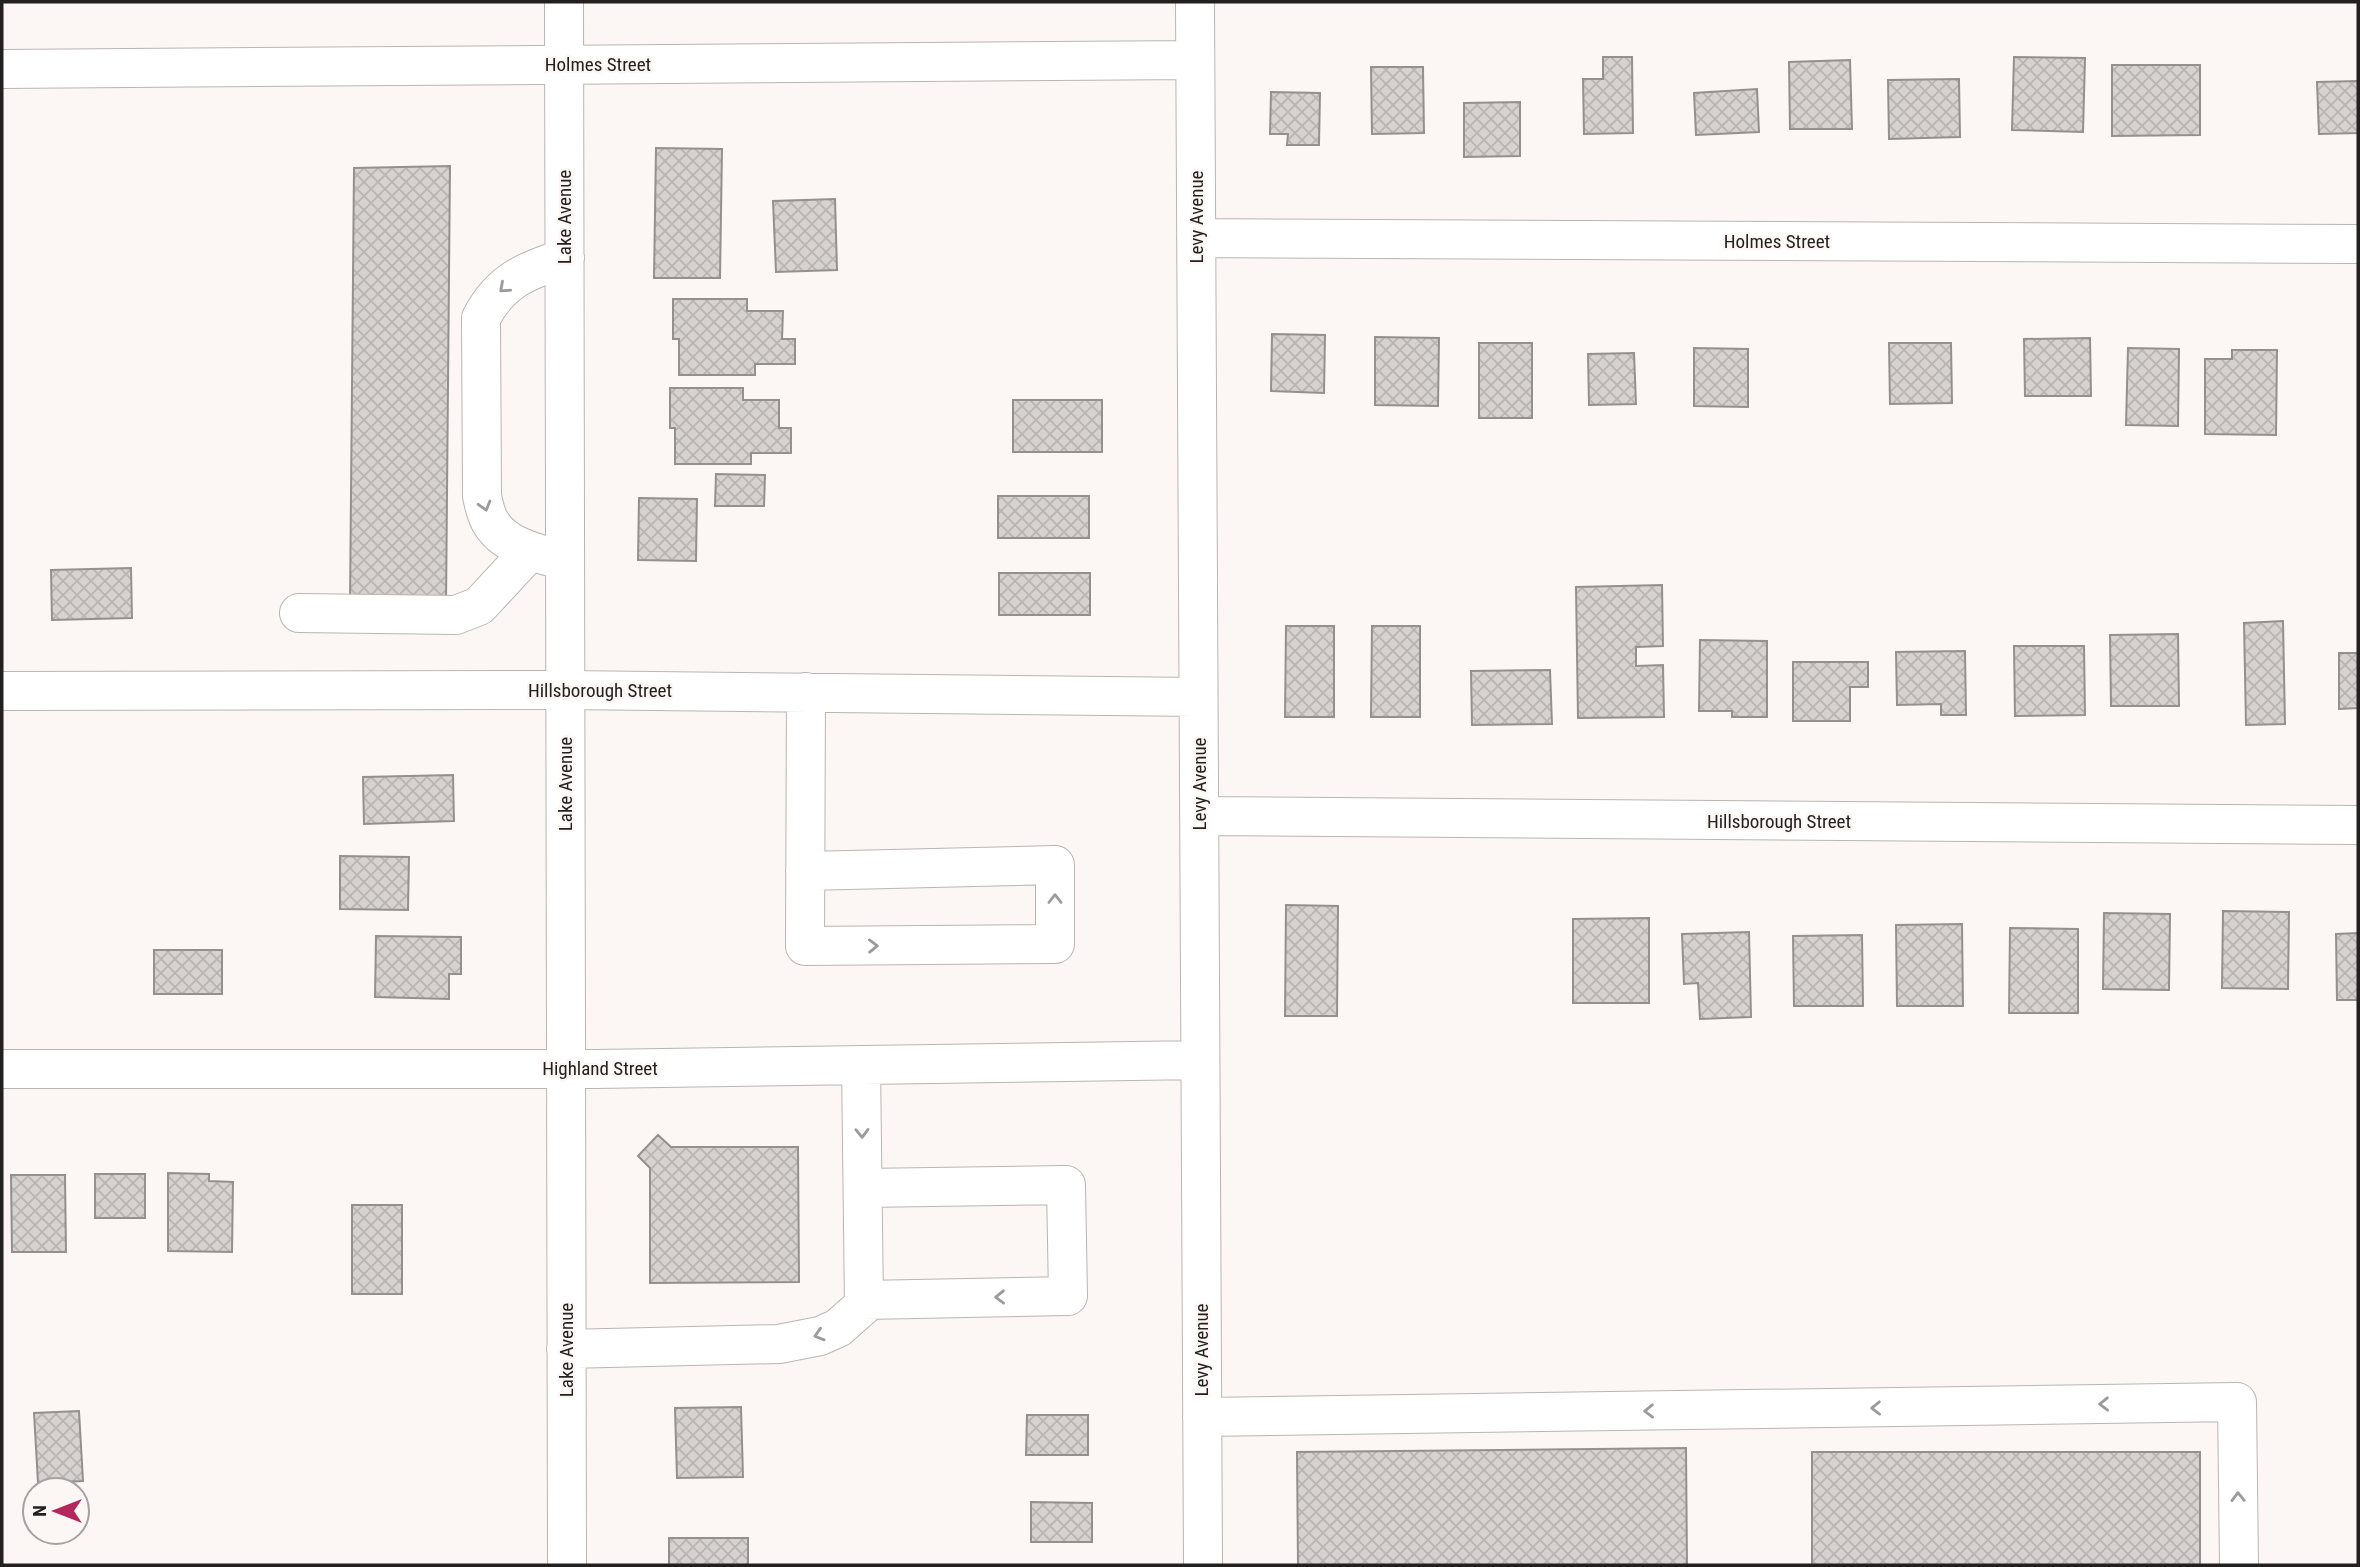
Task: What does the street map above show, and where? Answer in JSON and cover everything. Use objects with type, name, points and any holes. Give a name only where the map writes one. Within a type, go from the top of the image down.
[{"type":"street","name":"Lake Avenue","points":[[564,2],[565,258],[548,556],[565,690],[567,1565]]},
{"type":"street","name":"Levy Avenue","points":[[1195,2],[1203,1565]]},
{"type":"street","name":"Holmes Street","points":[[2,69],[1195,60]]},
{"type":"street","name":"Holmes Street","points":[[1196,238],[2358,244]]},
{"type":"street","points":[[548,556],[504,537],[490,523],[482,496],[481,318],[504,285],[531,269],[565,258]]},
{"type":"street","points":[[299,612],[456,615],[479,606],[548,556]]},
{"type":"street","name":"Hillsborough Street","points":[[2,691],[565,690],[1198,698]]},
{"type":"street","points":[[805,871],[1055,865],[1055,944],[805,946],[805,871],[806,692]]},
{"type":"street","name":"Hillsborough Street","points":[[1199,816],[2358,825]]},
{"type":"street","name":"Highland Street","points":[[2,1069],[566,1069],[1199,1060]]},
{"type":"street","points":[[566,1349],[779,1344],[820,1336],[838,1328],[864,1305],[861,1065]]},
{"type":"street","points":[[863,1188],[1066,1185],[1068,1296],[864,1300]]},
{"type":"street","points":[[1202,1417],[2237,1402],[2239,1565]]},
{"type":"building","points":[[1603,57],[1632,57],[1633,133],[1584,134],[1583,79],[1603,79]]},
{"type":"building","points":[[2014,57],[2085,58],[2083,132],[2012,130]]},
{"type":"building","points":[[1850,60],[1852,129],[1790,129],[1789,62]]},
{"type":"building","points":[[2112,65],[2200,65],[2200,135],[2112,136]]},
{"type":"building","points":[[1371,67],[1423,67],[1424,133],[1372,134]]},
{"type":"building","points":[[1959,79],[1960,137],[1889,139],[1888,80]]},
{"type":"building","points":[[2358,81],[2358,133],[2319,134],[2317,82]]},
{"type":"building","points":[[1757,89],[1759,132],[1696,135],[1694,93]]},
{"type":"building","points":[[1271,92],[1320,93],[1319,145],[1287,145],[1288,134],[1270,134]]},
{"type":"building","points":[[1520,102],[1520,156],[1464,157],[1464,103]]},
{"type":"building","points":[[656,148],[722,149],[720,278],[654,278]]},
{"type":"building","points":[[450,166],[446,605],[350,603],[354,168]]},
{"type":"building","points":[[835,199],[837,270],[776,272],[773,201]]},
{"type":"building","points":[[673,299],[747,299],[747,311],[783,311],[782,339],[795,339],[795,364],[755,364],[755,375],[679,375],[679,339],[673,339]]},
{"type":"building","points":[[1272,334],[1325,335],[1324,393],[1271,391]]},
{"type":"building","points":[[1375,337],[1439,338],[1438,406],[1375,405]]},
{"type":"building","points":[[2090,338],[2091,396],[2025,396],[2024,339]]},
{"type":"building","points":[[1479,343],[1532,343],[1532,418],[1479,418]]},
{"type":"building","points":[[1889,343],[1951,343],[1952,403],[1890,404]]},
{"type":"building","points":[[1694,348],[1748,349],[1748,407],[1694,406]]},
{"type":"building","points":[[2128,348],[2179,349],[2178,426],[2126,425]]},
{"type":"building","points":[[2232,350],[2277,350],[2276,435],[2205,434],[2205,359],[2232,359]]},
{"type":"building","points":[[1634,353],[1636,404],[1589,405],[1588,354]]},
{"type":"building","points":[[670,388],[743,388],[743,400],[779,400],[779,428],[791,428],[791,453],[751,453],[751,464],[675,464],[675,428],[670,428]]},
{"type":"building","points":[[1013,400],[1102,400],[1102,452],[1013,452]]},
{"type":"building","points":[[716,474],[765,475],[764,506],[715,506]]},
{"type":"building","points":[[998,496],[1089,496],[1089,538],[998,538]]},
{"type":"building","points":[[639,498],[697,499],[696,561],[638,560]]},
{"type":"building","points":[[131,568],[132,618],[52,620],[51,570]]},
{"type":"building","points":[[999,573],[1090,573],[1090,615],[999,615]]},
{"type":"building","points":[[1662,585],[1663,646],[1636,647],[1636,666],[1663,665],[1664,717],[1578,718],[1576,587]]},
{"type":"building","points":[[2283,621],[2285,724],[2246,725],[2244,623]]},
{"type":"building","points":[[1286,626],[1334,626],[1334,717],[1285,717]]},
{"type":"building","points":[[1372,626],[1420,626],[1420,717],[1371,717]]},
{"type":"building","points":[[2178,634],[2179,706],[2111,706],[2110,635]]},
{"type":"building","points":[[1700,640],[1767,641],[1767,717],[1732,717],[1732,711],[1699,711]]},
{"type":"building","points":[[2014,646],[2084,646],[2085,715],[2015,716]]},
{"type":"building","points":[[1965,651],[1966,715],[1941,715],[1941,704],[1897,705],[1896,652]]},
{"type":"building","points":[[2339,653],[2358,653],[2358,708],[2339,709]]},
{"type":"building","points":[[1793,662],[1868,662],[1868,687],[1850,687],[1850,721],[1793,721]]},
{"type":"building","points":[[1550,670],[1552,724],[1472,725],[1471,671]]},
{"type":"building","points":[[453,775],[454,821],[364,824],[363,777]]},
{"type":"building","points":[[340,856],[409,857],[408,910],[340,909]]},
{"type":"building","points":[[1286,905],[1338,906],[1337,1016],[1285,1016]]},
{"type":"building","points":[[2223,911],[2289,912],[2288,989],[2222,988]]},
{"type":"building","points":[[2104,913],[2170,914],[2169,990],[2103,989]]},
{"type":"building","points":[[1649,918],[1649,1003],[1573,1003],[1573,919]]},
{"type":"building","points":[[1962,924],[1963,1006],[1897,1006],[1896,925]]},
{"type":"building","points":[[2010,928],[2078,929],[2078,1013],[2009,1013]]},
{"type":"building","points":[[1749,932],[1751,1017],[1700,1019],[1698,983],[1684,984],[1682,934]]},
{"type":"building","points":[[2358,933],[2358,1000],[2337,1000],[2336,934]]},
{"type":"building","points":[[1862,935],[1863,1006],[1794,1006],[1793,936]]},
{"type":"building","points":[[376,936],[461,937],[461,974],[449,974],[449,999],[375,997]]},
{"type":"building","points":[[154,950],[222,950],[222,994],[154,994]]},
{"type":"building","points":[[658,1135],[671,1147],[798,1147],[799,1282],[650,1283],[650,1168],[638,1156]]},
{"type":"building","points":[[168,1173],[209,1174],[209,1181],[233,1182],[232,1252],[168,1251]]},
{"type":"building","points":[[95,1174],[145,1174],[145,1218],[95,1218]]},
{"type":"building","points":[[11,1175],[65,1175],[66,1252],[12,1252]]},
{"type":"building","points":[[352,1205],[402,1205],[402,1294],[352,1294]]},
{"type":"building","points":[[741,1407],[743,1477],[677,1478],[675,1408]]},
{"type":"building","points":[[79,1411],[83,1476],[38,1476],[34,1413]]},
{"type":"building","points":[[1027,1415],[1088,1415],[1088,1455],[1026,1455]]},
{"type":"building","points":[[1686,1448],[1687,1565],[1298,1565],[1297,1452]]},
{"type":"building","points":[[1812,1452],[2200,1452],[2200,1565],[1812,1565]]},
{"type":"building","points":[[1031,1502],[1092,1503],[1092,1542],[1031,1542]]},
{"type":"building","points":[[669,1538],[748,1538],[748,1565],[669,1565]]}]
